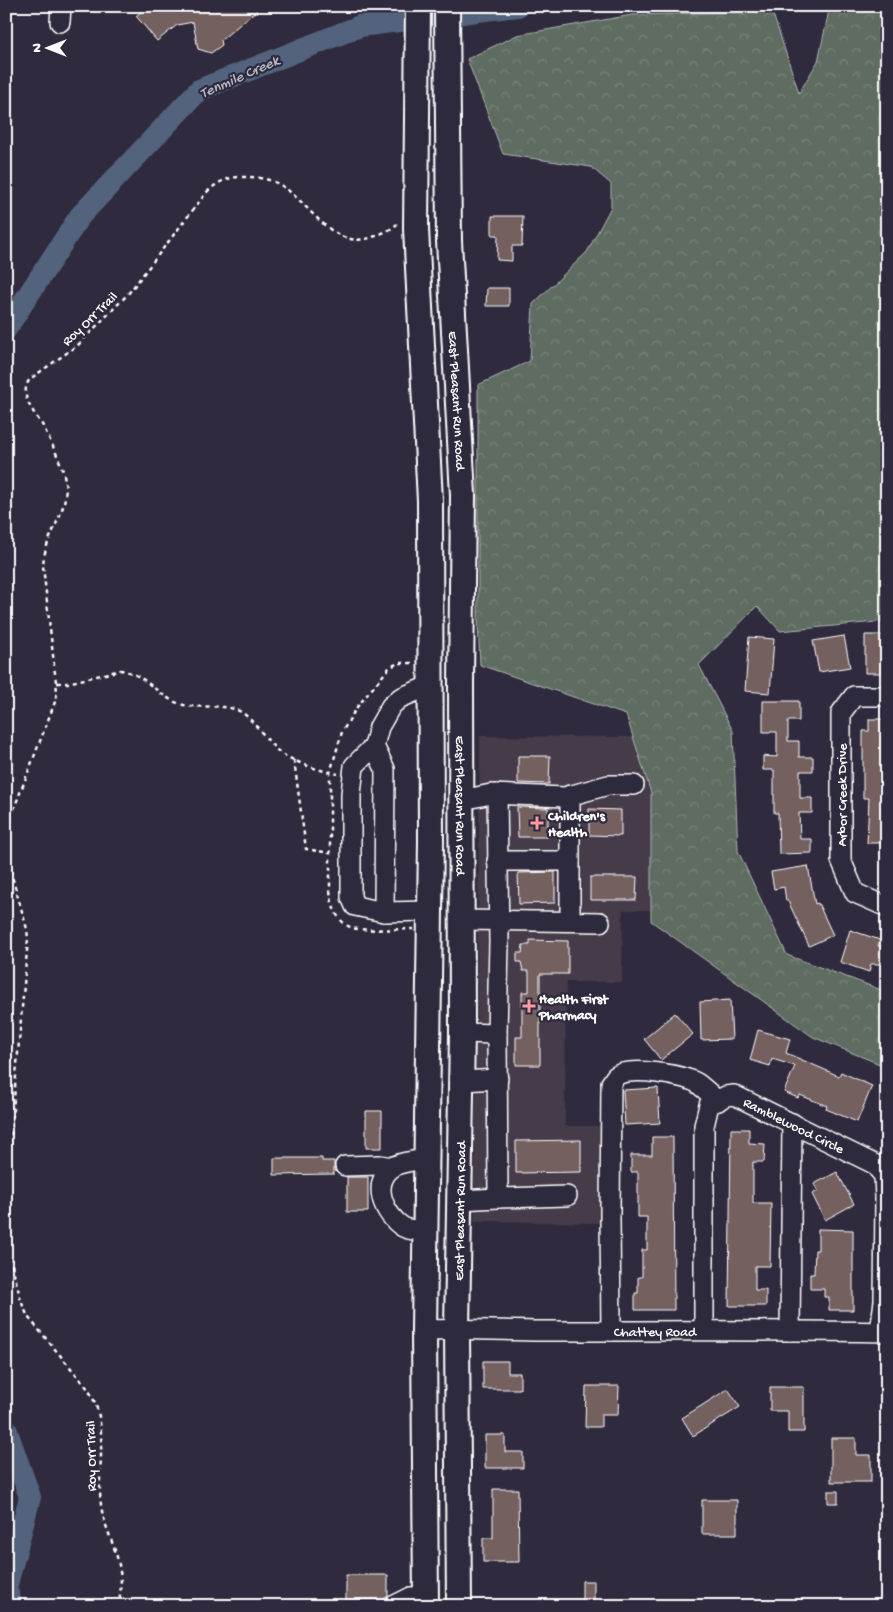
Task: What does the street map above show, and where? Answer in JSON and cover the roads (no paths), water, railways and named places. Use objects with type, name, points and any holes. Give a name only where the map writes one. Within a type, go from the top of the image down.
[{"type":"main road","points":[[418,6],[416,229],[430,501],[431,685],[429,1032],[424,1330],[426,1601]]},
{"type":"main road","name":"East Pleasant Run Road","points":[[446,6],[449,242],[463,495],[461,684],[462,1081],[456,1329],[459,1606]]},
{"type":"main road","points":[[421,337],[454,335]]},
{"type":"main road","points":[[431,685],[461,684]]},
{"type":"main road","points":[[429,1032],[462,1033]]},
{"type":"street","points":[[430,912],[384,912],[355,906],[351,897],[351,794],[354,766],[374,746],[379,727],[392,706],[400,698],[431,685]]},
{"type":"street","name":"Arbor Creek Drive","points":[[887,696],[854,696],[842,713],[841,860],[855,893],[887,907]]},
{"type":"street","points":[[374,746],[385,768],[384,912]]},
{"type":"street","points":[[462,800],[497,794],[565,797],[608,786],[634,785]]},
{"type":"street","points":[[497,794],[498,1198]]},
{"type":"street","points":[[570,795],[570,921]]},
{"type":"street","points":[[497,861],[570,861]]},
{"type":"street","points":[[462,920],[600,922]]},
{"type":"street","points":[[462,1033],[497,1034]]},
{"type":"street","points":[[612,1331],[612,1083],[616,1076],[626,1072],[643,1072],[678,1077],[696,1083],[718,1101],[709,1106],[704,1126],[704,1330]]},
{"type":"street","points":[[462,1081],[498,1079]]},
{"type":"street","name":"Ramblewood Circle","points":[[718,1101],[726,1096],[734,1095],[874,1164],[884,1176],[883,1331]]},
{"type":"street","points":[[790,1331],[792,1124]]},
{"type":"street","points":[[426,1230],[410,1230],[402,1226],[385,1206],[381,1197],[381,1188],[385,1175],[393,1167],[402,1163],[427,1159]]},
{"type":"street","points":[[345,1166],[380,1165],[393,1167]]},
{"type":"street","points":[[459,1200],[567,1196]]},
{"type":"street","name":"Chattey Road","points":[[424,1330],[883,1331]]},
{"type":"street","points":[[393,1606],[411,1597],[426,1601]]},
{"type":"waterway","name":"Tenmile Creek","points":[[6,329],[80,216],[199,90],[360,26],[518,6]]},
{"type":"waterway","name":"Tenmile Creek","points":[[6,1429],[30,1497],[6,1588],[12,1606]]},
{"type":"place","name":"Children's Health","points":[[537,823]]},
{"type":"place","name":"Health First Pharmacy","points":[[529,1006]]}]
